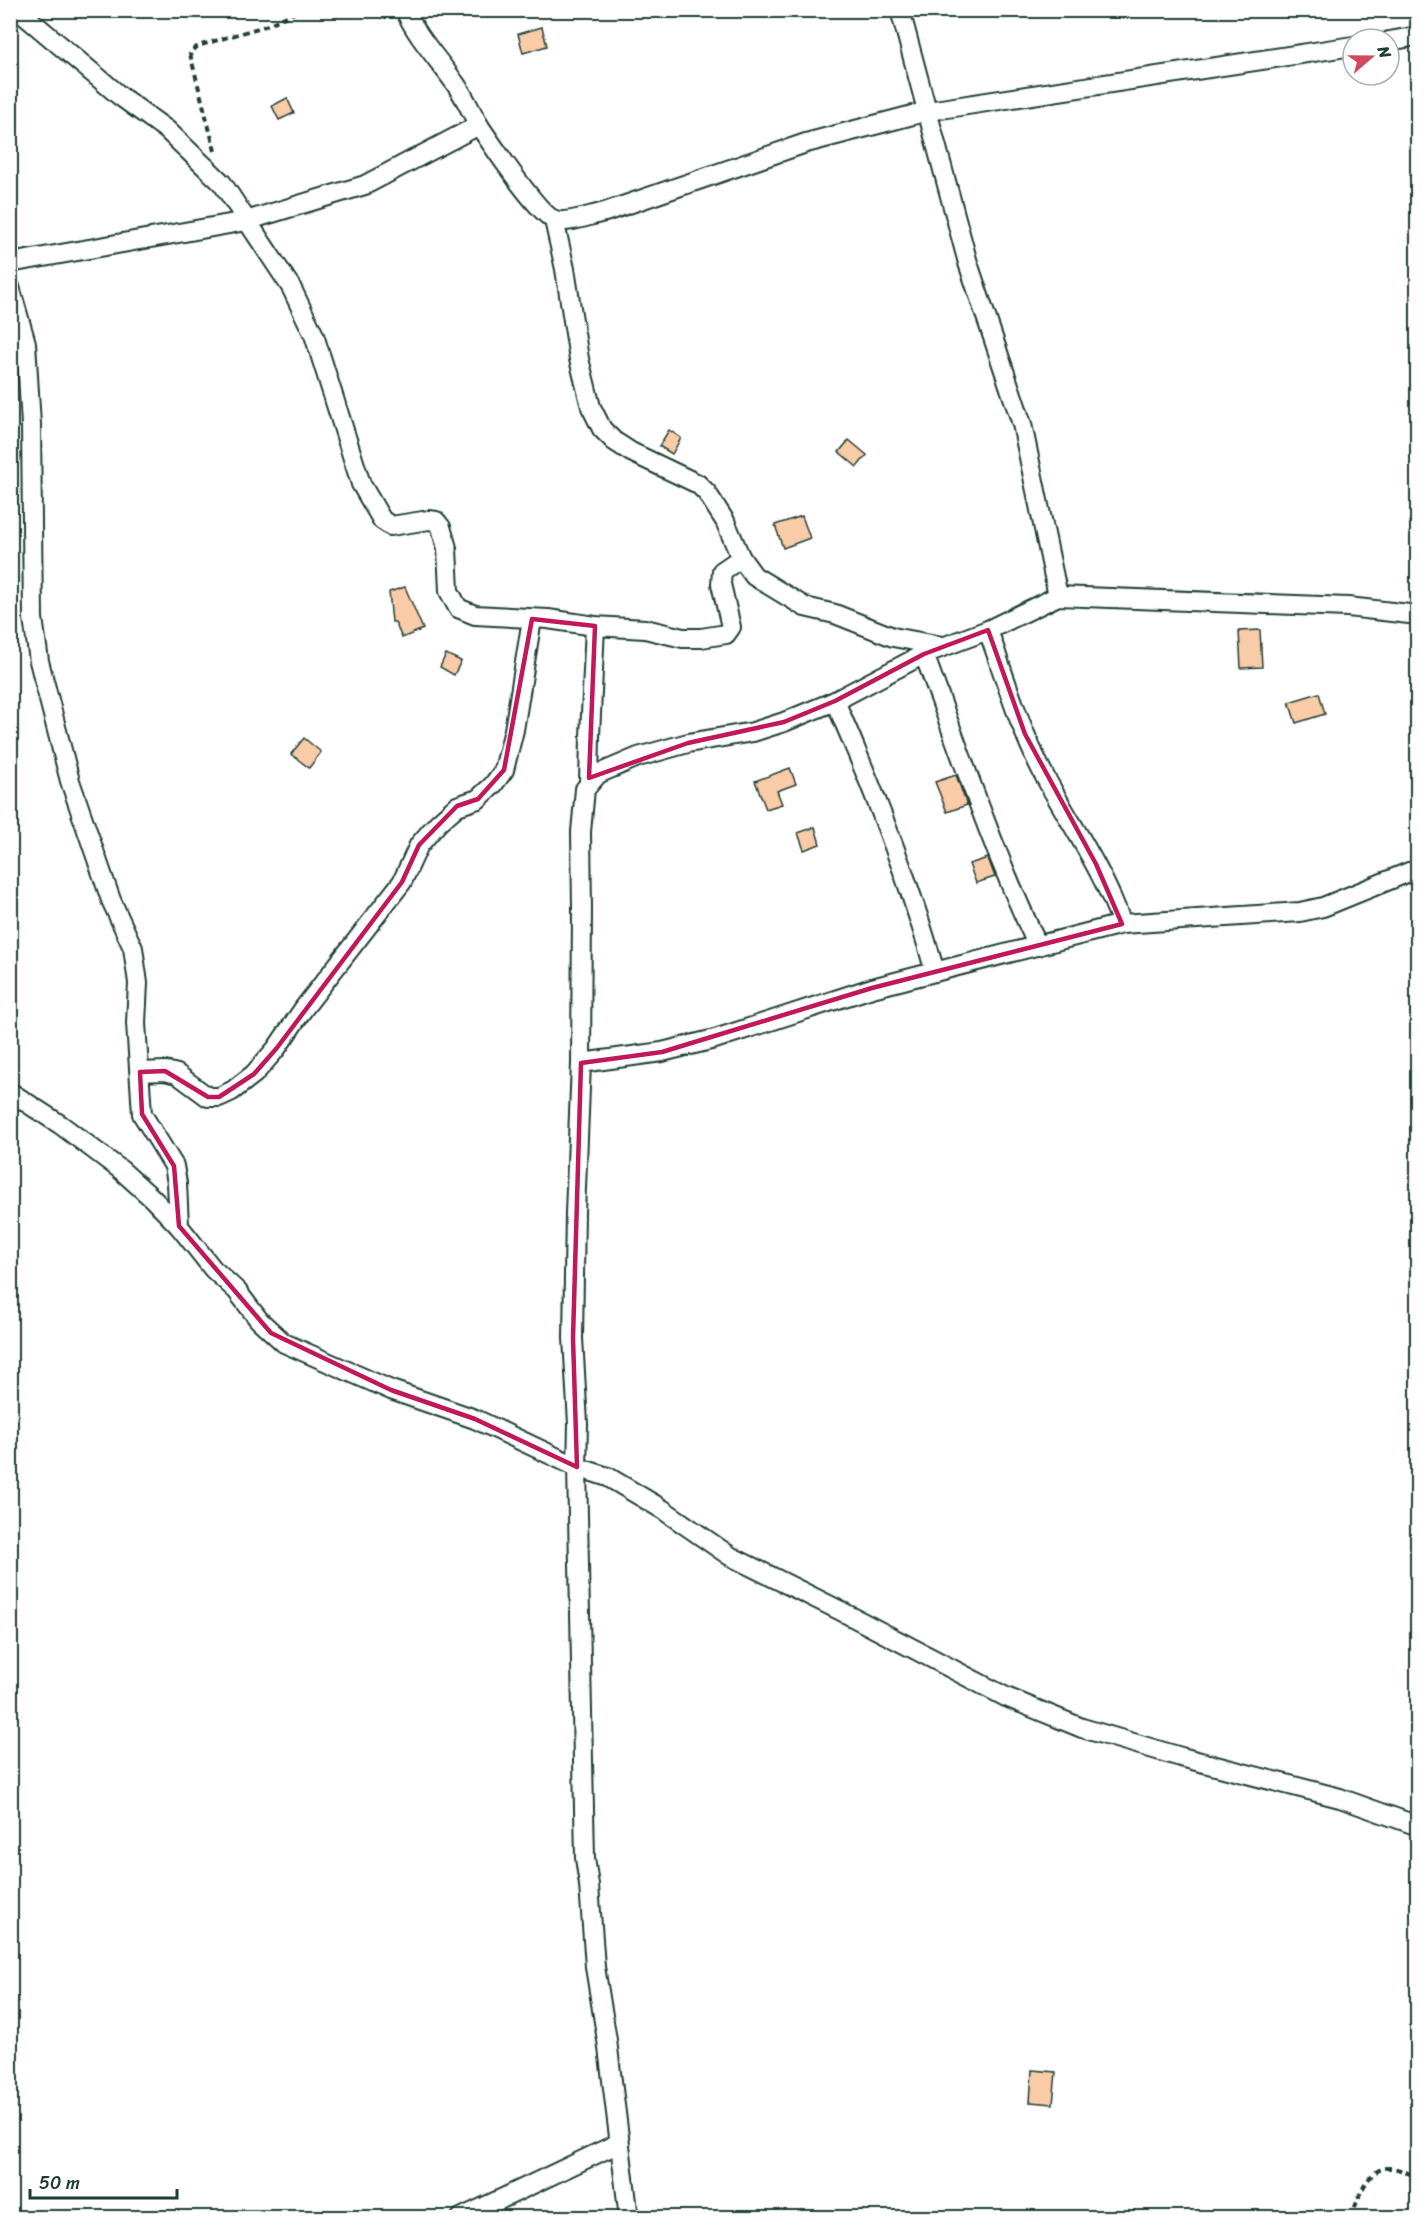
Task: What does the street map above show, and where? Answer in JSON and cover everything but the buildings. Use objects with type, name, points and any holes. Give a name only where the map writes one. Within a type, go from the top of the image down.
[{"type":"street","points":[[18,10],[120,96],[167,130],[222,183],[291,287],[314,335],[361,484],[382,520],[391,526],[429,520],[436,521],[441,527],[447,548],[449,591],[458,608],[475,615],[548,619],[596,626],[645,629],[683,638],[726,634],[731,627],[720,577],[722,571],[741,558]]},
{"type":"street","points":[[405,10],[432,54],[457,86],[479,125],[542,210],[554,220],[565,269],[579,359],[591,407],[602,429],[614,441],[631,452],[698,484],[707,493],[725,521],[741,558],[754,576],[805,607],[835,614],[892,637],[942,646]]},
{"type":"street","points":[[900,10],[968,263],[1022,424],[1058,596]]},
{"type":"street","points":[[1401,38],[1418,36]]},
{"type":"street","points":[[554,220],[575,219],[605,212],[806,142],[928,111],[1341,48]]},
{"type":"street","points":[[10,263],[246,221],[365,185],[479,125]]},
{"type":"street","points":[[10,286],[31,425],[33,618],[39,661],[70,781],[111,900],[133,948],[138,982],[136,1023],[142,1114],[174,1166],[179,1226]]},
{"type":"street","points":[[629,2217],[607,2040],[595,1968],[585,1858],[578,1424],[573,1338],[581,1064],[581,832],[585,789],[598,774],[638,757],[688,743],[753,732],[835,701],[924,654],[988,630],[1058,596],[1348,607],[1418,615]]},
{"type":"street","points":[[140,1072],[165,1071],[177,1074],[208,1097],[219,1097],[232,1091],[254,1074],[276,1049],[304,1008],[402,882],[419,845],[457,806],[478,799],[493,785],[504,770],[514,730],[532,619]]},
{"type":"street","points":[[589,784],[596,626]]},
{"type":"street","points":[[988,630],[1025,734],[1043,774],[1113,896],[1122,924]]},
{"type":"street","points":[[924,654],[986,825],[1038,946]]},
{"type":"street","points":[[835,701],[896,847],[918,910],[935,972]]},
{"type":"street","points":[[581,1064],[662,1052],[704,1042],[872,988],[1122,924],[1300,912],[1323,907],[1410,872],[1418,871]]},
{"type":"street","points":[[10,1092],[61,1125],[121,1170],[179,1226],[213,1269],[237,1291],[259,1320],[284,1343],[410,1398],[475,1419],[577,1467],[608,1477],[662,1509],[730,1556],[1006,1697],[1082,1728],[1181,1757],[1340,1798],[1418,1826]]},
{"type":"street","points":[[461,2217],[619,2143]]},
{"type":"path","points":[[215,153],[209,124],[189,58],[190,54],[201,45],[265,26],[300,10]]},
{"type":"path","points":[[1351,2217],[1367,2181],[1380,2169],[1392,2167],[1418,2177]]},
{"type":"highlighted area","points":[[532,619],[595,626],[589,778],[688,743],[784,722],[835,701],[924,654],[988,630],[1025,734],[1096,864],[1122,924],[872,988],[662,1052],[581,1063],[573,1338],[577,1467],[475,1419],[391,1390],[271,1333],[179,1226],[174,1166],[142,1114],[140,1072],[165,1071],[208,1097],[219,1097],[254,1074],[276,1049],[402,882],[419,845],[457,806],[478,799],[504,770]]}]
